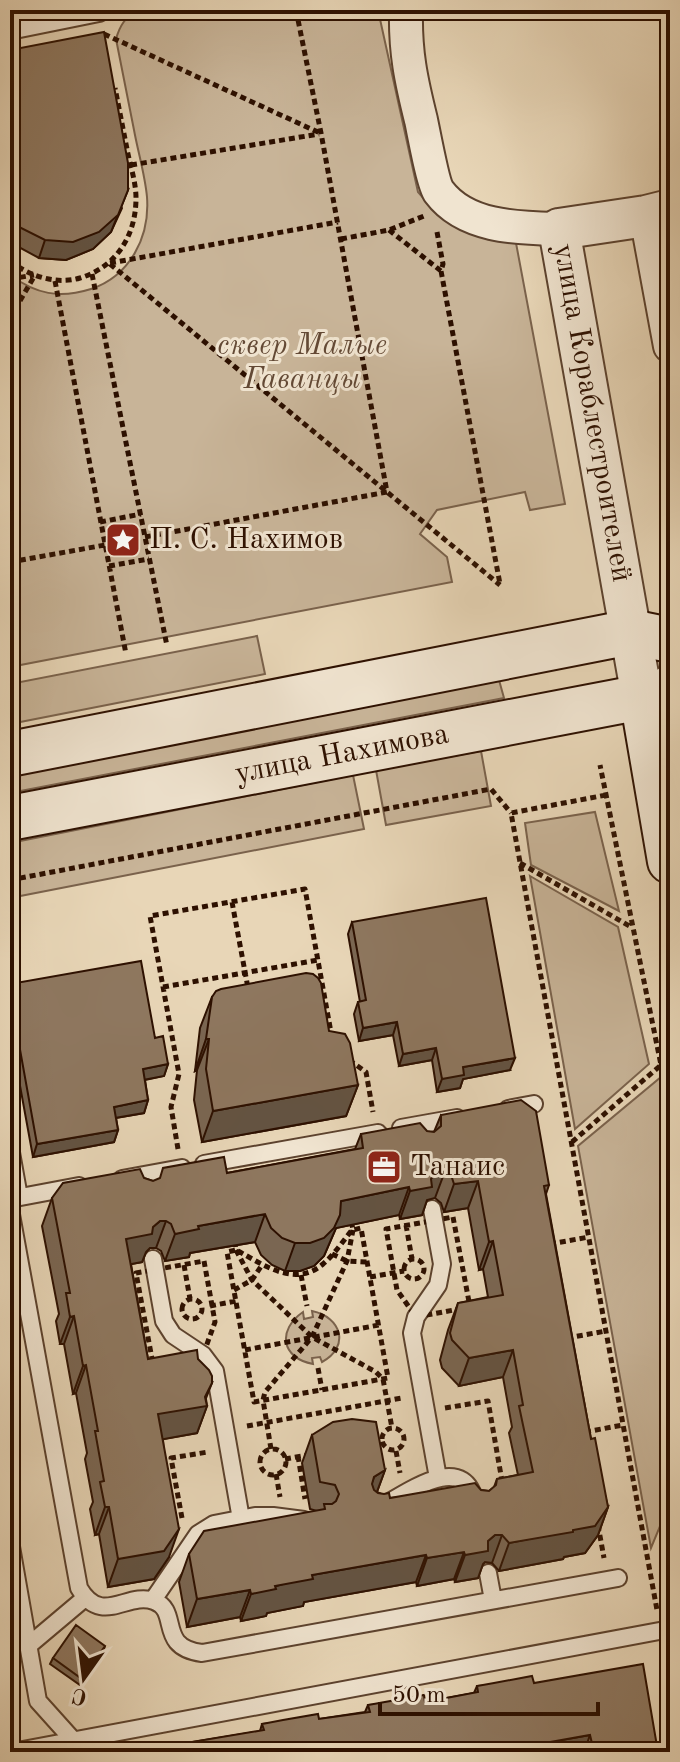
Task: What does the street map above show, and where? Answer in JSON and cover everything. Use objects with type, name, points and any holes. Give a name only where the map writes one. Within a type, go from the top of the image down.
[{"type":"main road","points":[[10,754],[650,636]]},
{"type":"main road","name":"улица Нахимова","points":[[10,818],[656,689]]},
{"type":"main road","name":"улица Кораблестроителей","points":[[656,689],[670,861]]},
{"type":"street","points":[[406,10],[407,62],[444,209]]},
{"type":"street","name":"улица Кораблестроителей","points":[[444,209],[494,224],[559,229],[650,636],[656,689]]},
{"type":"street","points":[[559,229],[658,213],[670,346]]},
{"type":"lane","points":[[10,31],[102,11]]},
{"type":"lane","points":[[495,1112],[534,1104]]},
{"type":"lane","points":[[13,1202],[101,1182],[139,1181],[182,1168],[377,1133],[418,1131],[467,1116]]},
{"type":"lane","points":[[10,1147],[13,1202],[79,1588],[85,1598],[106,1606],[153,1600],[162,1605],[168,1614],[177,1643],[188,1651],[202,1653],[613,1579]]},
{"type":"lane","points":[[433,1214],[442,1264],[438,1285],[416,1317],[412,1333],[438,1478]]},
{"type":"lane","points":[[154,1265],[164,1321],[173,1335],[203,1355],[215,1371],[241,1519]]},
{"type":"lane","points":[[373,1511],[419,1486],[451,1476],[468,1484],[473,1491],[475,1504]]},
{"type":"lane","points":[[153,1600],[198,1534],[214,1524],[255,1516],[314,1521]]},
{"type":"lane","points":[[10,1541],[38,1701],[74,1746]]},
{"type":"lane","points":[[488,1573],[493,1600]]},
{"type":"lane","points":[[28,1646],[85,1598]]},
{"type":"lane","points":[[12,1752],[74,1746],[665,1630]]},
{"type":"path","points":[[296,10],[387,492]]},
{"type":"path","points":[[102,11],[107,48]]},
{"type":"path","points":[[104,34],[321,133]]},
{"type":"path","points":[[110,264],[126,244],[135,221],[136,196],[113,77]]},
{"type":"path","points":[[131,165],[321,133]]},
{"type":"path","points":[[110,264],[500,585],[441,271],[444,209],[389,230],[341,239]]},
{"type":"path","points":[[10,261],[35,275],[55,281],[74,280],[110,264],[338,222]]},
{"type":"path","points":[[389,230],[441,271]]},
{"type":"path","points":[[92,274],[167,646]]},
{"type":"path","points":[[10,279],[35,275]]},
{"type":"path","points":[[10,318],[35,275]]},
{"type":"path","points":[[55,281],[126,654]]},
{"type":"path","points":[[145,537],[387,492]]},
{"type":"path","points":[[100,522],[141,514]]},
{"type":"path","points":[[10,562],[105,545]]},
{"type":"path","points":[[109,566],[149,559]]},
{"type":"path","points":[[571,1142],[661,1065],[600,765]]},
{"type":"path","points":[[10,880],[491,789],[511,813],[623,1425],[665,1630],[670,1681]]},
{"type":"path","points":[[511,813],[606,795]]},
{"type":"path","points":[[520,863],[632,927]]},
{"type":"path","points":[[182,1168],[171,1107],[179,1074],[150,916],[305,889],[334,1050]]},
{"type":"path","points":[[232,902],[250,999]]},
{"type":"path","points":[[163,987],[318,960]]},
{"type":"path","points":[[345,1058],[366,1072],[377,1133]]},
{"type":"path","points":[[416,1317],[397,1290],[386,1229],[433,1214]]},
{"type":"path","points":[[271,1449],[263,1400],[265,1392],[312,1337],[347,1261],[353,1230],[350,1215]]},
{"type":"path","points":[[406,1225],[412,1259]]},
{"type":"path","points":[[361,1228],[388,1378],[254,1402],[227,1252],[236,1250],[288,1275],[301,1275],[324,1263],[353,1230],[361,1228]]},
{"type":"path","points":[[233,1233],[236,1250],[252,1280],[312,1337],[376,1372],[383,1379],[392,1428]]},
{"type":"path","points":[[540,1246],[589,1237]]},
{"type":"path","points":[[332,1254],[347,1261],[367,1262]]},
{"type":"path","points":[[412,1259],[422,1263],[420,1277],[406,1276],[404,1266],[412,1259]]},
{"type":"path","points":[[154,1265],[204,1261],[215,1322],[203,1355]]},
{"type":"path","points":[[184,1265],[190,1299]]},
{"type":"path","points":[[234,1290],[252,1280],[263,1265]]},
{"type":"path","points":[[370,1277],[404,1271]]},
{"type":"path","points":[[301,1275],[307,1306]]},
{"type":"path","points":[[196,1300],[202,1307],[199,1317],[189,1319],[184,1316],[182,1306],[186,1301],[196,1300]]},
{"type":"path","points":[[202,1307],[236,1301]]},
{"type":"path","points":[[245,1350],[379,1325]]},
{"type":"path","points":[[567,1352],[561,1339],[606,1331]]},
{"type":"path","points":[[318,1368],[322,1390]]},
{"type":"path","points":[[225,1430],[387,1401],[488,1401],[505,1495],[475,1504]]},
{"type":"path","points":[[575,1434],[623,1425]]},
{"type":"path","points":[[392,1428],[403,1433],[403,1445],[396,1451],[390,1451],[382,1442],[382,1435],[392,1428]]},
{"type":"path","points":[[369,1443],[382,1442]]},
{"type":"path","points":[[188,1549],[171,1458],[229,1448]]},
{"type":"path","points":[[271,1449],[283,1453],[285,1459],[282,1471],[276,1474],[266,1472],[260,1458],[271,1449]]},
{"type":"path","points":[[285,1459],[312,1454]]},
{"type":"path","points":[[298,1456],[314,1521]]},
{"type":"path","points":[[598,1522],[603,1552],[613,1579]]},
{"type":"path","points":[[591,1544],[603,1552]]},
{"type":"green space","name":"сквер Малые Гаванцы","points":[[137,10],[378,10],[418,192],[443,215],[516,243],[565,504],[530,510],[525,492],[437,510],[420,534],[447,557],[452,582],[10,667],[10,275],[29,287],[48,293],[68,294],[105,283],[127,265],[135,253],[145,226],[147,197],[116,39],[124,22]]},
{"type":"green space","points":[[257,636],[265,674],[10,724],[10,684]]},
{"type":"green space","points":[[499,680],[504,698],[10,793],[10,773]]},
{"type":"green space","points":[[481,751],[491,806],[386,825],[376,770]]},
{"type":"green space","points":[[353,775],[364,829],[10,898],[10,843]]},
{"type":"green space","points":[[595,812],[619,911],[531,865],[525,823]]},
{"type":"green space","points":[[530,876],[618,927],[649,1064],[575,1129]]},
{"type":"green space","points":[[670,1076],[670,1502],[651,1548],[578,1146],[661,1077]]},
{"type":"green space","points":[[312,1311],[330,1319],[339,1333],[339,1341],[331,1356],[322,1362],[320,1357],[312,1358],[313,1364],[294,1356],[286,1342],[289,1327],[295,1319],[303,1312],[304,1319],[313,1317]]},
{"type":"building","points":[[104,32],[128,163],[128,190],[118,215],[99,232],[73,242],[45,240],[19,227],[10,215],[10,50]]},
{"type":"building","points":[[486,898],[515,1058],[463,1067],[464,1075],[442,1079],[436,1048],[403,1054],[397,1022],[363,1028],[358,1002],[366,1000],[352,922]]},
{"type":"building","points":[[141,961],[155,1038],[163,1036],[168,1064],[143,1069],[148,1100],[114,1107],[118,1130],[37,1144],[10,984]]},
{"type":"building","points":[[313,974],[321,983],[329,1031],[345,1034],[350,1043],[358,1085],[213,1111],[206,1069],[209,1039],[206,1039],[212,997],[216,991]]},
{"type":"building","points":[[521,1100],[536,1111],[549,1185],[544,1186],[591,1439],[595,1438],[608,1507],[595,1526],[509,1543],[502,1535],[495,1535],[488,1541],[488,1551],[427,1558],[426,1555],[312,1575],[313,1579],[251,1594],[250,1590],[197,1599],[189,1554],[204,1531],[325,1509],[324,1504],[336,1501],[339,1494],[335,1485],[320,1482],[312,1435],[333,1422],[352,1419],[376,1422],[385,1470],[374,1477],[372,1484],[374,1490],[389,1493],[390,1498],[475,1483],[481,1490],[489,1491],[496,1485],[497,1479],[533,1472],[519,1406],[523,1405],[513,1350],[469,1358],[452,1340],[450,1333],[458,1303],[503,1295],[478,1181],[454,1184],[451,1175],[439,1171],[431,1179],[432,1187],[410,1191],[409,1187],[341,1201],[340,1215],[334,1228],[324,1238],[310,1243],[295,1243],[282,1238],[271,1228],[265,1214],[198,1226],[199,1229],[175,1234],[171,1224],[160,1221],[153,1227],[152,1234],[126,1239],[148,1359],[197,1350],[198,1359],[212,1376],[212,1383],[205,1397],[207,1406],[158,1414],[179,1529],[164,1551],[118,1559],[109,1507],[105,1507],[100,1482],[104,1481],[95,1431],[98,1431],[74,1316],[70,1317],[66,1293],[70,1293],[52,1198],[63,1183],[140,1169],[144,1178],[153,1181],[160,1178],[163,1168],[224,1157],[227,1173],[363,1148],[361,1134],[420,1123],[427,1131],[434,1132],[441,1126],[441,1115]]},
{"type":"building","points":[[76,1625],[105,1646],[82,1679],[53,1658]]},
{"type":"building","points":[[643,1664],[658,1752],[594,1752],[590,1735],[494,1752],[157,1752],[156,1748],[264,1730],[262,1724],[318,1714],[319,1719],[370,1712],[368,1705],[424,1695],[425,1702],[478,1692],[477,1686],[532,1676],[534,1683]]},
{"type":"place","name":"П. С. Нахимов","points":[[123,540]]},
{"type":"place","name":"Танаис","points":[[384,1167]]}]
